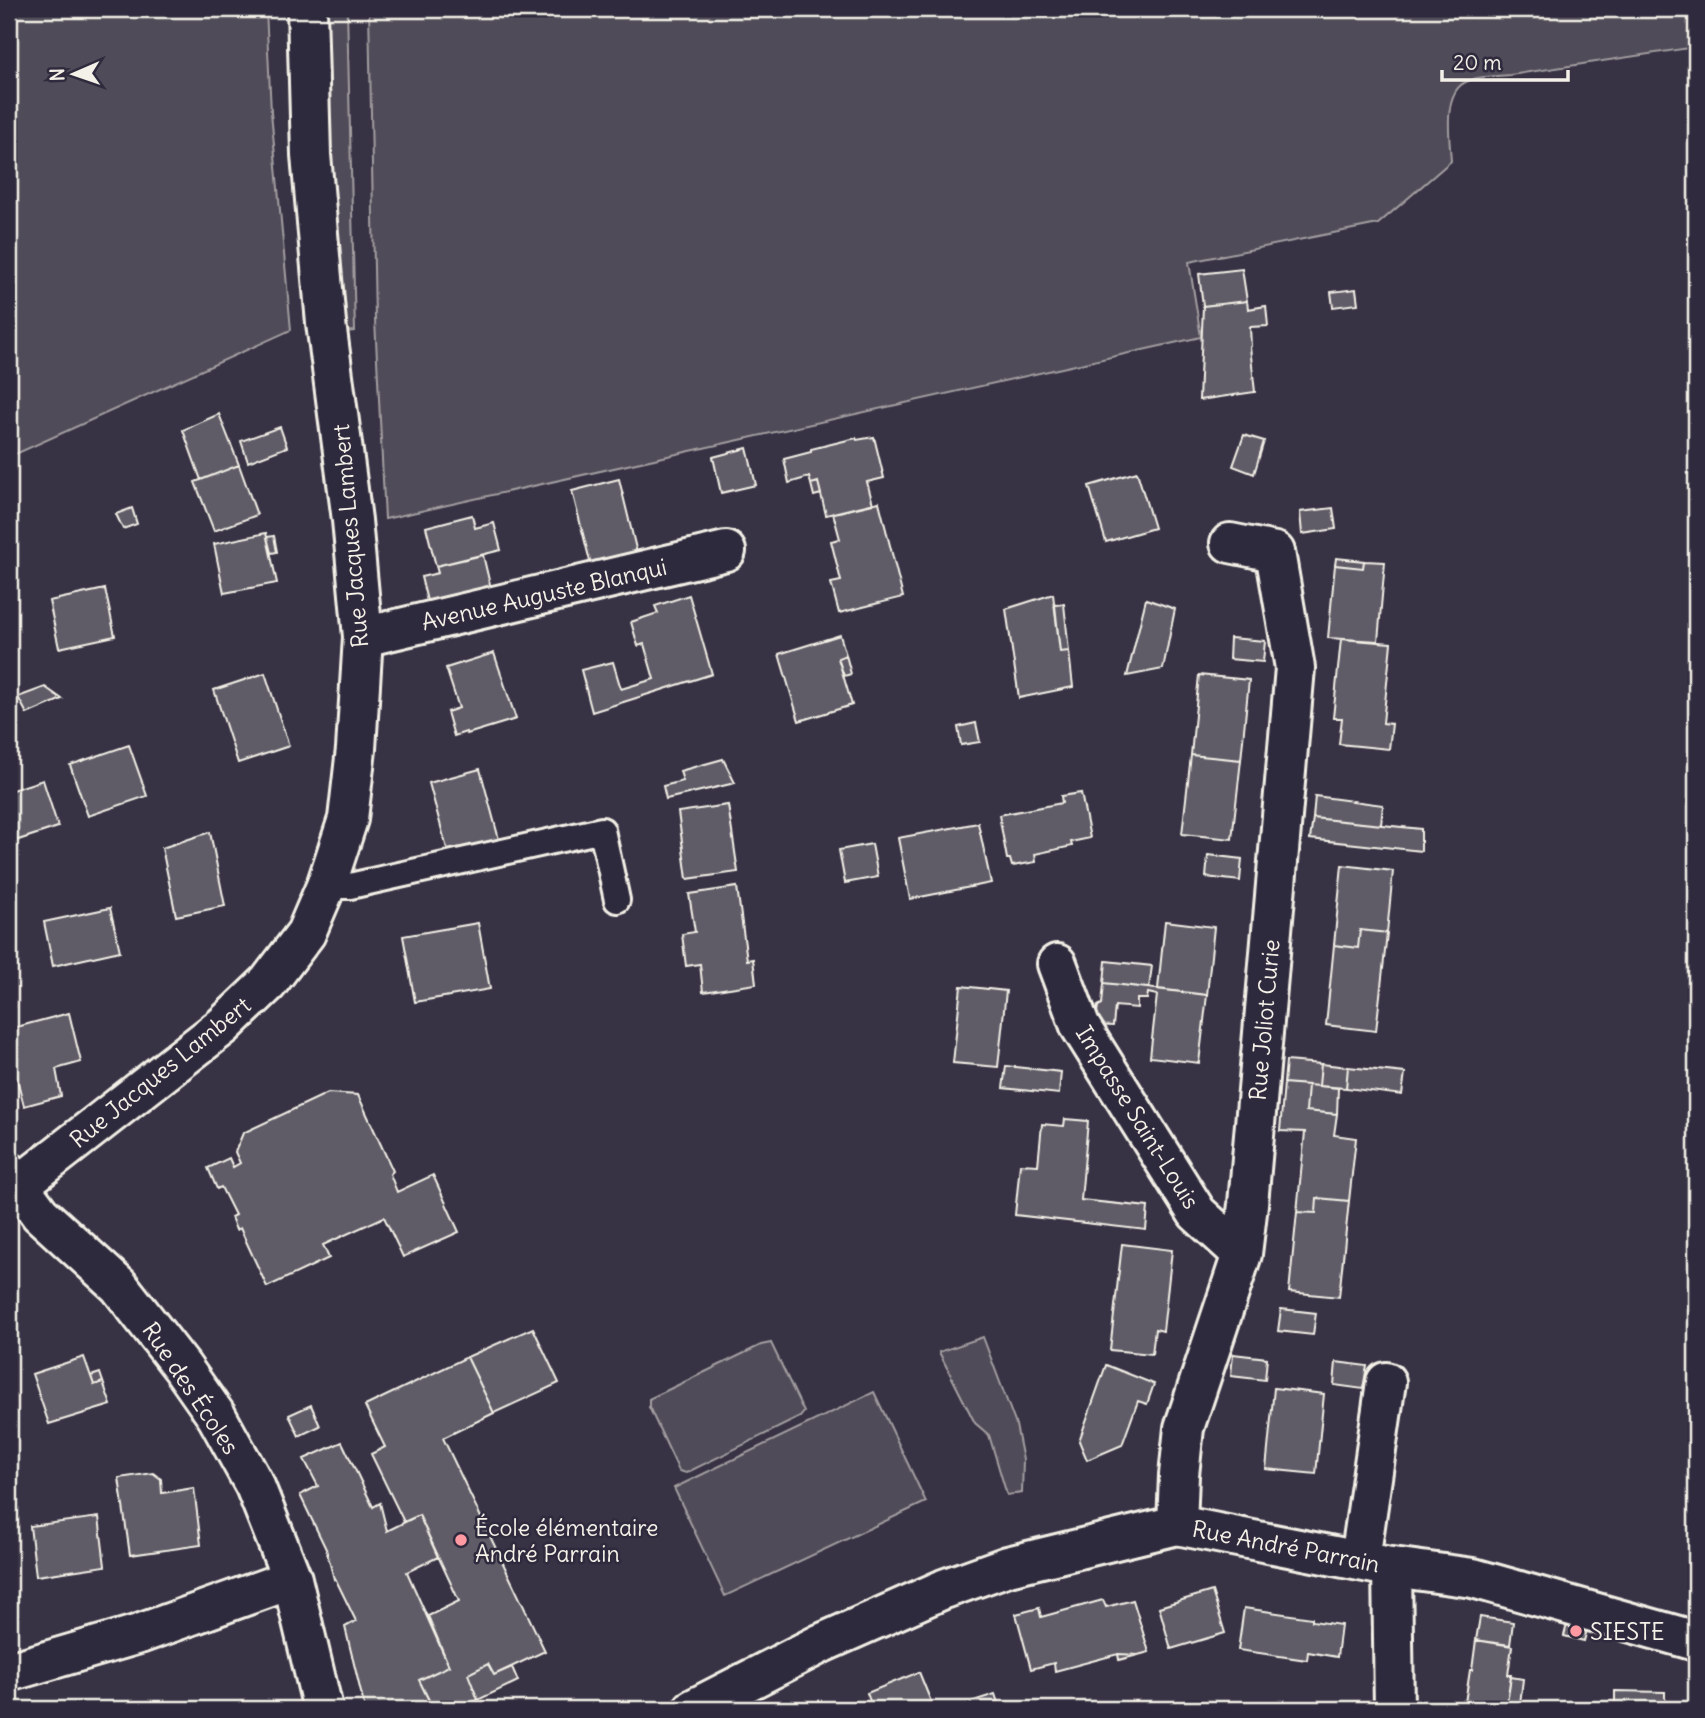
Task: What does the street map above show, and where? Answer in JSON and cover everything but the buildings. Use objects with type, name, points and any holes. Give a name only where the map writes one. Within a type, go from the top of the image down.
[{"type":"street","name":"Rue Jacques Lambert","points":[[12,1183],[223,1026],[268,983],[306,933],[326,886],[348,819],[356,749],[363,637],[352,520],[326,323],[311,155],[307,9]]},
{"type":"street","name":"Rue Joliot Curie","points":[[1177,1525],[1184,1428],[1242,1254],[1295,668],[1275,552],[1230,543]]},
{"type":"street","name":"Avenue Auguste Blanqui","points":[[363,637],[726,551]]},
{"type":"street","name":"Impasse Saint-Louis","points":[[1057,964],[1080,1026],[1197,1213],[1242,1254]]},
{"type":"street","name":"Rue des Écoles","points":[[12,1183],[40,1214],[119,1286],[217,1417],[255,1486],[292,1579],[323,1709]]},
{"type":"street","points":[[1386,1382],[1376,1564],[1394,1709]]},
{"type":"street","name":"Rue André Parrain","points":[[693,1709],[822,1643],[944,1589],[1008,1566],[1177,1525],[1376,1564],[1473,1578],[1696,1641]]},
{"type":"street","points":[[9,1672],[139,1634],[292,1579]]},
{"type":"lane","points":[[326,886],[350,886],[601,830],[617,900]]},
{"type":"shaded area","points":[[9,9],[266,9],[271,112],[291,330],[9,457]]},
{"type":"shaded area","points":[[326,9],[347,9],[355,331],[343,332],[328,100]]},
{"type":"shaded area","points":[[369,9],[1696,9],[1696,47],[1484,77],[1466,82],[1455,92],[1450,110],[1451,161],[1378,224],[1189,262],[1201,337],[385,519],[375,320]]},
{"type":"shaded area","points":[[983,1337],[1016,1425],[1023,1460],[1022,1493],[1007,1495],[989,1435],[975,1423],[939,1352]]},
{"type":"shaded area","points":[[771,1343],[804,1412],[800,1417],[686,1473],[679,1471],[649,1407],[649,1399],[761,1345]]},
{"type":"shaded area","points":[[874,1392],[926,1502],[725,1596],[674,1488]]},
{"type":"place","name":"École élémentaire André Parrain","points":[[461,1540]]},
{"type":"place","name":"SIESTE","points":[[1576,1631]]}]
